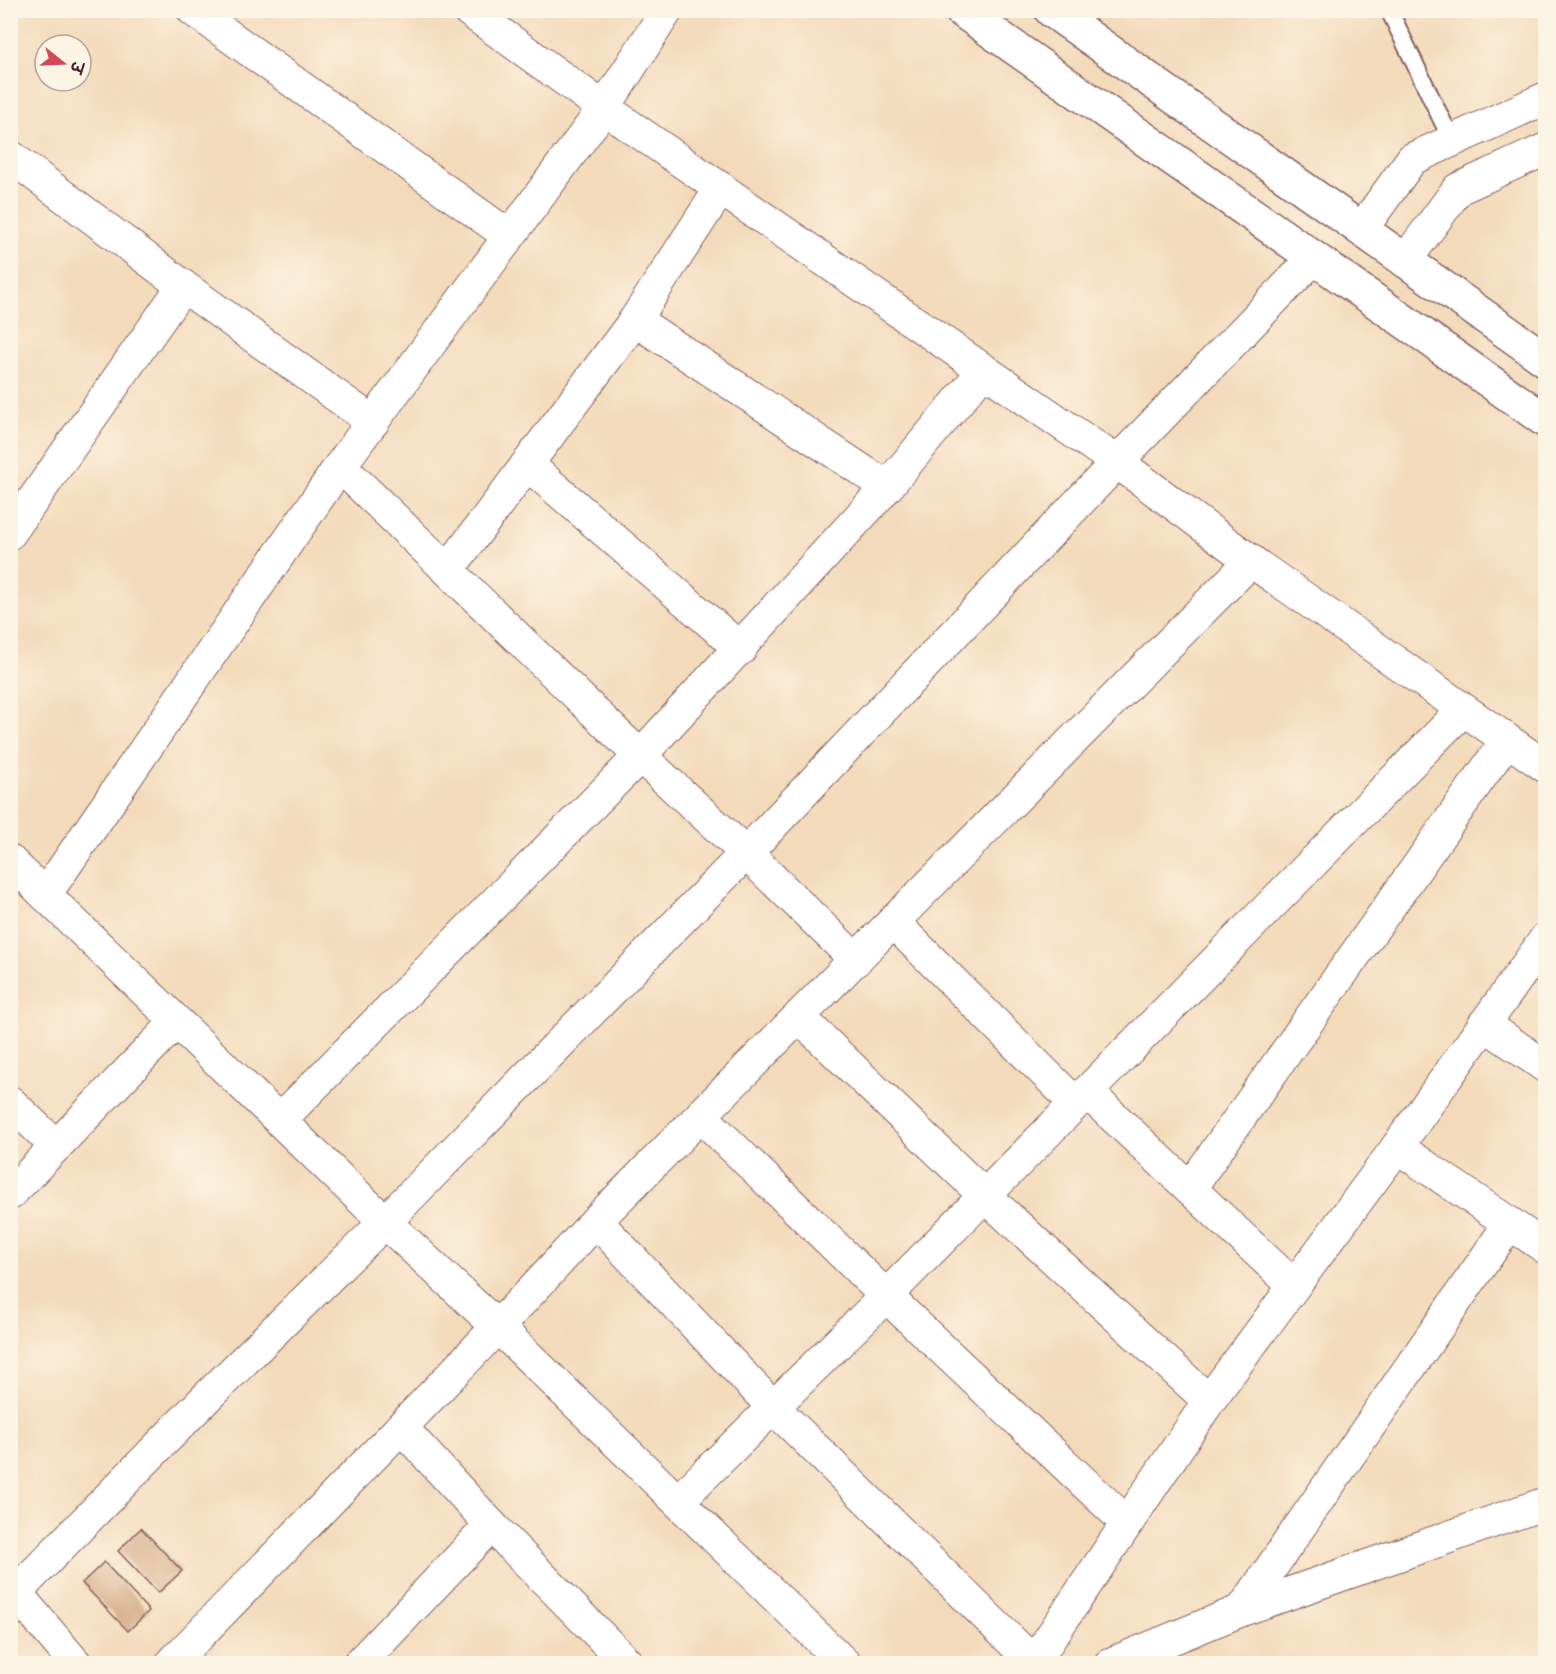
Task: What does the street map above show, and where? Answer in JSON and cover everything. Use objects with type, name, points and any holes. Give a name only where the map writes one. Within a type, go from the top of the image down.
[{"type":"street","points":[[193,10],[509,236]]},
{"type":"street","points":[[468,10],[604,108],[1117,462],[1251,561],[1545,767]]},
{"type":"street","points":[[45,895],[340,466],[604,108],[667,10]]},
{"type":"street","points":[[961,10],[1545,421]]},
{"type":"street","points":[[1051,10],[1545,360]]},
{"type":"street","points":[[1361,230],[1412,159],[1545,98]]},
{"type":"street","points":[[1405,261],[1458,189],[1545,149]]},
{"type":"street","points":[[10,156],[183,286],[373,422]]},
{"type":"street","points":[[448,570],[635,320],[721,188]]},
{"type":"street","points":[[76,1664],[12,1592],[385,1222],[746,853],[1313,259]]},
{"type":"street","points":[[10,533],[183,286]]},
{"type":"street","points":[[635,320],[887,487]]},
{"type":"street","points":[[280,1120],[640,756],[741,649],[887,487],[984,370]]},
{"type":"street","points":[[527,464],[741,649]]},
{"type":"street","points":[[340,466],[640,756],[746,853],[856,960]]},
{"type":"street","points":[[171,1664],[499,1328],[596,1221],[1251,561]]},
{"type":"street","points":[[678,1501],[886,1296],[1463,710]]},
{"type":"street","points":[[1190,1188],[1506,740]]},
{"type":"street","points":[[10,861],[385,1222],[499,1328],[845,1664]]},
{"type":"street","points":[[893,922],[1081,1098],[1190,1188],[1294,1286]]},
{"type":"street","points":[[596,1221],[774,1408],[1035,1663],[1209,1401],[1397,1147],[1545,938]]},
{"type":"street","points":[[800,1017],[984,1195],[1209,1401]]},
{"type":"street","points":[[10,1194],[176,1022]]},
{"type":"street","points":[[1484,1024],[1545,1067]]},
{"type":"street","points":[[10,1102],[56,1146]]},
{"type":"street","points":[[701,1116],[886,1296],[1127,1523]]},
{"type":"street","points":[[1397,1147],[1545,1248]]},
{"type":"street","points":[[1242,1610],[1510,1223]]},
{"type":"street","points":[[401,1427],[491,1525],[628,1664]]},
{"type":"street","points":[[1110,1664],[1242,1610],[1545,1503]]},
{"type":"street","points":[[373,1659],[491,1525]]},
{"type":"lane","points":[[1389,10],[1452,141]]},
{"type":"building","points":[[141,1528],[182,1571],[158,1593],[118,1551]]},
{"type":"building","points":[[104,1562],[149,1611],[128,1631],[82,1583]]}]
